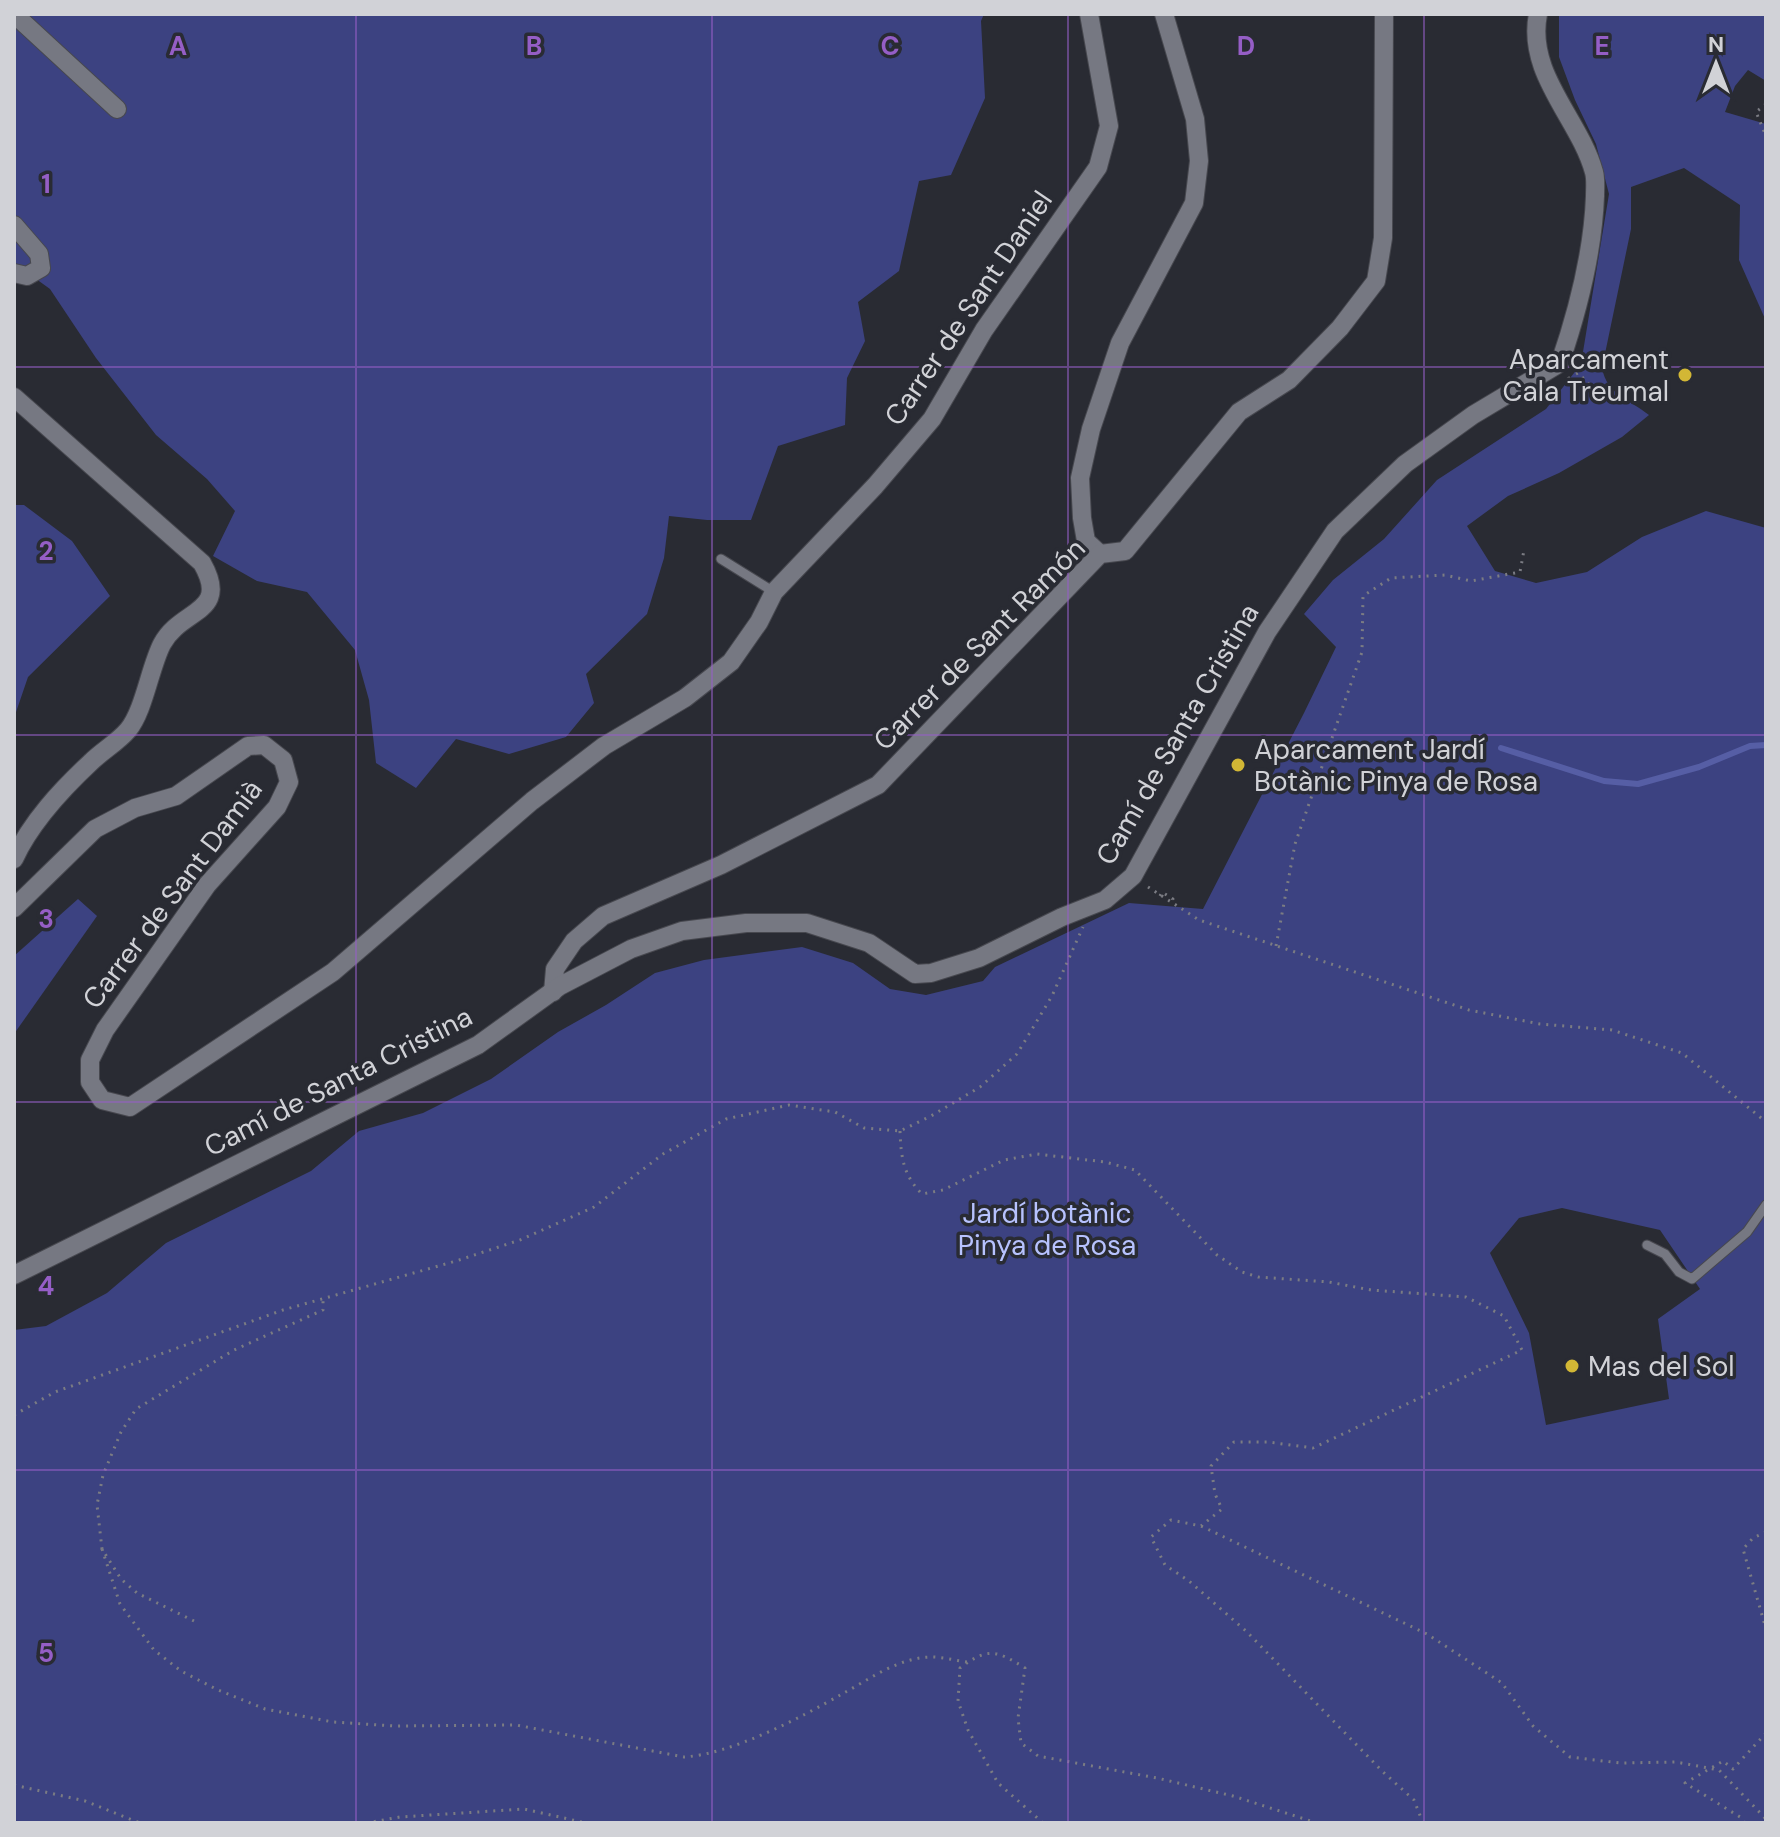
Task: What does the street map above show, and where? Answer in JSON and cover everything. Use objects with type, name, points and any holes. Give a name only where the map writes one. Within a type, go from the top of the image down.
[{"type":"street","points":[[14,14],[117,109]]},
{"type":"street","name":"Carrer de Sant Daniel","points":[[774,592],[875,486],[932,419],[984,330],[1098,167],[1109,126],[1099,54],[1089,14]]},
{"type":"street","points":[[1100,554],[1086,541],[1082,518],[1080,478],[1091,429],[1120,343],[1194,203],[1199,161],[1195,119],[1164,14]]},
{"type":"street","name":"Carrer de Sant Ramón","points":[[553,992],[555,969],[567,950],[603,916],[721,865],[878,785],[1100,554],[1125,551],[1239,412],[1289,380],[1340,328],[1376,281],[1383,238],[1384,14]]},
{"type":"street","name":"Camí de Santa Cristina","points":[[14,1275],[478,1045],[553,992],[631,949],[682,931],[746,923],[807,923],[869,943],[915,974],[931,973],[979,958],[1062,917],[1105,900],[1133,876],[1267,632],[1335,531],[1405,464],[1473,415],[1560,363],[1575,321],[1591,236],[1595,174],[1568,114],[1541,69],[1534,18]]},
{"type":"street","points":[[14,225],[39,254],[41,268],[27,276],[14,273]]},
{"type":"street","points":[[14,397],[202,563],[213,581],[210,598],[196,613],[177,625],[163,642],[130,729],[90,763],[48,806],[14,859]]},
{"type":"street","name":"Carrer de Sant Damià","points":[[14,908],[95,829],[135,808],[176,796],[248,746],[264,745],[283,760],[289,782],[277,807],[207,885],[105,1030],[90,1060],[90,1082],[102,1100],[130,1107],[333,972],[532,801],[604,746],[685,698],[731,662],[759,622],[774,592]]},
{"type":"lane","points":[[721,559],[774,592]]},
{"type":"lane","points":[[1647,1245],[1665,1254],[1679,1272],[1692,1279],[1747,1232],[1766,1205]]},
{"type":"path","points":[[1760,14],[1766,18]]},
{"type":"path","points":[[1766,104],[1756,112],[1766,136]]},
{"type":"path","points":[[1569,377],[1578,373],[1589,384],[1584,391]]},
{"type":"path","points":[[1276,946],[1295,844],[1362,652],[1363,596],[1391,578],[1445,575],[1471,581],[1520,572],[1524,550]]},
{"type":"path","points":[[1133,876],[1199,920],[1469,1010],[1540,1024],[1612,1030],[1682,1053],[1766,1122]]},
{"type":"path","points":[[14,1415],[55,1392],[283,1310],[520,1240],[594,1207],[663,1154],[726,1119],[789,1105],[835,1112],[864,1128],[900,1131],[980,1087],[1017,1054],[1052,996],[1093,904]]},
{"type":"path","points":[[900,1131],[901,1161],[909,1182],[922,1194],[943,1190],[1004,1160],[1037,1154],[1105,1162],[1135,1170],[1217,1255],[1242,1272],[1258,1277],[1466,1297],[1504,1316],[1522,1350],[1421,1399],[1313,1448],[1268,1442],[1234,1442],[1211,1466],[1215,1494],[1222,1509],[1201,1526]]},
{"type":"path","points":[[323,1298],[323,1310],[234,1350],[136,1409],[121,1432],[103,1475],[97,1505],[102,1549],[120,1604],[154,1650],[181,1671],[265,1709],[333,1722],[395,1726],[516,1725],[684,1757],[704,1755],[747,1739],[824,1705],[899,1663],[931,1657],[968,1662]]},
{"type":"path","points":[[1423,1823],[1414,1800],[1246,1631],[1189,1581],[1165,1565],[1151,1537],[1171,1520],[1201,1526],[1427,1634],[1502,1683],[1533,1726],[1570,1757],[1620,1763],[1676,1762],[1719,1770],[1766,1819]]},
{"type":"path","points":[[1766,1532],[1753,1538],[1743,1549],[1766,1629]]},
{"type":"path","points":[[102,1549],[121,1579],[137,1593],[194,1621]]},
{"type":"path","points":[[1043,1823],[998,1783],[968,1730],[958,1701],[960,1668],[980,1653],[1002,1653],[1025,1668],[1018,1718],[1021,1743],[1038,1756],[1202,1789],[1317,1823]]},
{"type":"path","points":[[1745,1823],[1685,1783],[1723,1761],[1733,1769],[1766,1733]]},
{"type":"path","points":[[14,1785],[85,1801],[140,1823]]},
{"type":"path","points":[[366,1823],[400,1817],[524,1809],[586,1823]]},
{"type":"green space","points":[[14,14],[984,14],[981,21],[985,98],[951,175],[919,181],[899,271],[858,302],[865,341],[847,378],[845,425],[778,446],[751,520],[669,516],[664,558],[647,614],[586,674],[594,703],[566,737],[509,754],[456,739],[416,788],[376,763],[369,700],[355,650],[307,592],[257,581],[213,556],[235,511],[207,479],[156,435],[96,358],[50,289],[14,263]]},
{"type":"green space","name":"Jardí botànic Pinya de Rosa","points":[[1559,14],[1766,14],[1766,81],[1748,70],[1735,86],[1725,112],[1766,124],[1766,321],[1739,260],[1740,205],[1684,168],[1631,187],[1631,229],[1602,368],[1614,391],[1649,415],[1622,437],[1559,473],[1508,496],[1467,526],[1495,571],[1536,583],[1587,572],[1642,537],[1706,511],[1766,528],[1766,1823],[14,1823],[14,1330],[46,1326],[107,1293],[166,1243],[311,1171],[359,1131],[423,1113],[491,1079],[558,1032],[655,973],[704,960],[802,947],[853,963],[890,989],[926,995],[983,981],[995,967],[1129,903],[1203,909],[1336,647],[1304,614],[1333,580],[1384,539],[1437,480],[1546,409],[1581,364],[1609,194],[1596,144],[1559,57]],"holes":[[[1562,1208],[1660,1230],[1700,1289],[1658,1319],[1669,1399],[1546,1425],[1529,1333],[1490,1253],[1519,1218]]]},
{"type":"green space","points":[[14,505],[24,505],[72,541],[110,596],[28,677],[14,718]]},
{"type":"green space","points":[[78,899],[97,916],[14,1034],[14,956]]},
{"type":"waterway","points":[[1501,748],[1604,781],[1638,784],[1699,767],[1750,746],[1766,745]]},
{"type":"place","name":"Aparcament Cala Treumal","points":[[1685,375]]},
{"type":"place","name":"Aparcament Jardí Botànic Pinya de Rosa","points":[[1238,765]]},
{"type":"place","name":"Mas del Sol","points":[[1572,1366]]}]
